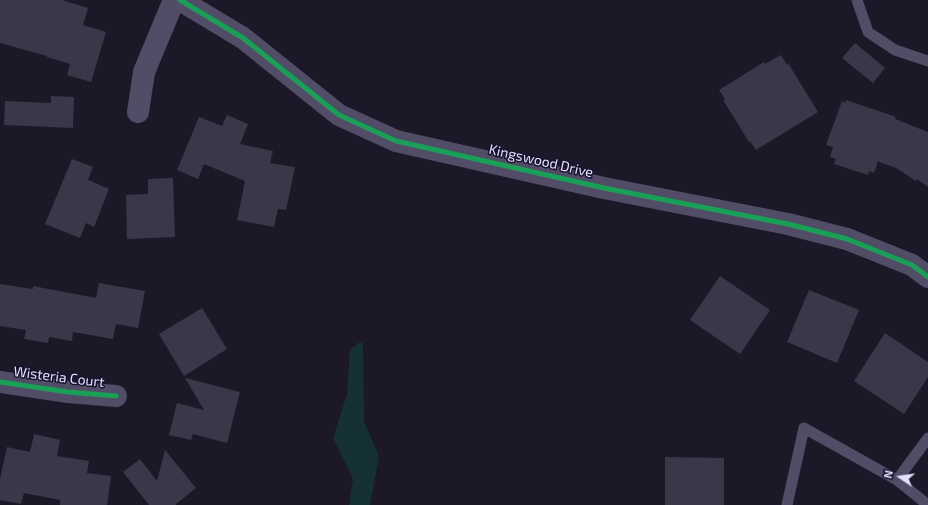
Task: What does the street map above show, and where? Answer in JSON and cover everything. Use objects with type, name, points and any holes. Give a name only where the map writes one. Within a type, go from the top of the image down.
[{"type":"street","points":[[138,112],[144,72],[174,0]]},
{"type":"street","name":"Kingswood Drive","points":[[180,0],[243,38],[339,116],[396,141],[604,188],[788,224],[832,235],[847,239],[912,265],[928,277]]},
{"type":"street","name":"Wisteria Court","points":[[0,382],[68,392],[116,396]]},
{"type":"lane","points":[[857,0],[868,32],[895,50],[928,61]]},
{"type":"lane","points":[[787,505],[804,428],[896,480],[928,505]]},
{"type":"lane","points":[[896,480],[928,438]]},
{"type":"green space","points":[[363,340],[364,422],[379,456],[370,505],[349,505],[353,479],[333,438],[347,394],[350,349]]},
{"type":"building","points":[[0,0],[62,0],[88,8],[83,25],[106,32],[91,82],[67,75],[70,64],[0,43]]},
{"type":"building","points":[[855,43],[885,68],[873,83],[842,58]]},
{"type":"building","points":[[781,55],[787,65],[788,63],[818,112],[756,150],[750,141],[749,142],[723,100],[725,99],[719,90],[764,62],[765,64]]},
{"type":"building","points":[[51,96],[74,97],[73,128],[4,125],[5,101],[51,103]]},
{"type":"building","points":[[846,100],[896,117],[895,119],[928,132],[928,187],[917,179],[916,181],[896,168],[878,161],[874,173],[869,171],[868,175],[834,164],[836,159],[830,157],[833,147],[826,145],[842,101],[846,103]]},
{"type":"building","points":[[227,115],[248,124],[240,144],[273,151],[270,163],[295,167],[286,210],[278,209],[274,227],[237,220],[245,181],[204,164],[198,179],[177,170],[199,117],[222,126]]},
{"type":"building","points":[[72,159],[93,167],[88,180],[109,189],[94,227],[86,223],[80,238],[45,224]]},
{"type":"building","points":[[173,178],[175,237],[127,239],[126,195],[148,194],[148,179]]},
{"type":"building","points":[[720,276],[770,310],[740,354],[690,320]]},
{"type":"building","points":[[99,283],[145,291],[138,328],[116,324],[113,339],[73,332],[72,341],[49,337],[48,343],[24,339],[26,330],[0,326],[0,284],[33,289],[33,286],[96,298]]},
{"type":"building","points":[[809,290],[859,310],[837,363],[787,342]]},
{"type":"building","points":[[202,308],[227,349],[184,376],[159,334]]},
{"type":"building","points":[[885,333],[928,362],[928,377],[904,414],[854,381]]},
{"type":"building","points":[[185,378],[240,392],[227,443],[193,434],[191,440],[169,435],[177,403],[204,410]]},
{"type":"building","points":[[34,434],[60,440],[57,456],[89,461],[87,473],[111,476],[107,505],[60,505],[60,500],[24,493],[21,504],[0,500],[0,479],[7,447],[30,452]]},
{"type":"building","points":[[165,450],[196,488],[176,505],[149,505],[123,472],[140,459],[157,481]]},
{"type":"building","points":[[665,457],[724,458],[724,505],[665,505]]},
{"type":"cycle path","points":[[180,0],[243,38],[339,115],[396,141],[604,188],[788,224],[847,239],[912,265],[928,277]]},
{"type":"cycle path","points":[[0,382],[68,392],[116,396]]}]
